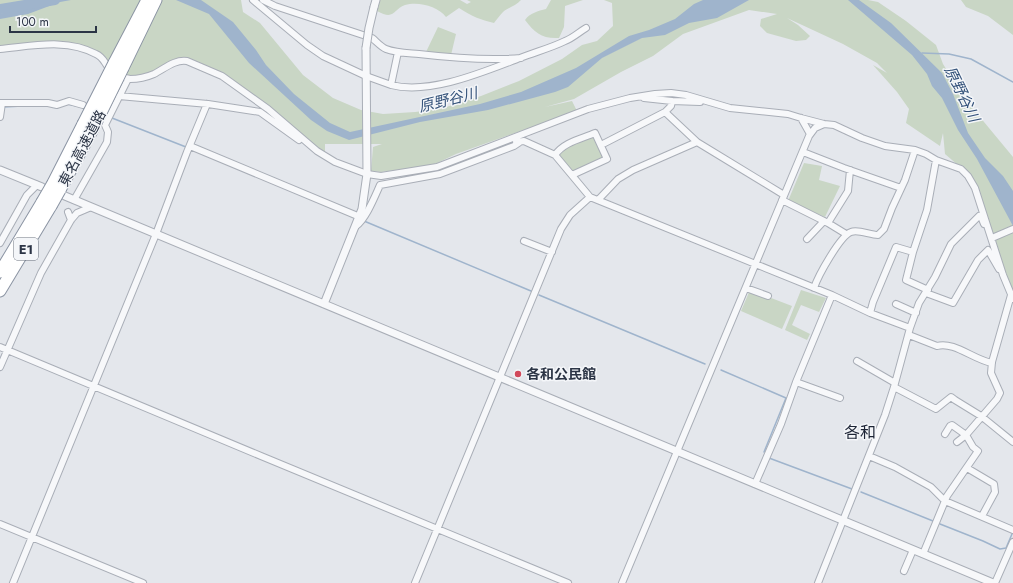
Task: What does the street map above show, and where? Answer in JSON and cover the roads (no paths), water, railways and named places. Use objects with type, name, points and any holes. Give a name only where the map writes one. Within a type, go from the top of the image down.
[{"type":"highway","name":"東名高速道路","points":[[0,272],[47,204],[59,190],[147,5],[156,0]]},
{"type":"highway","name":"東名高速道路","points":[[0,291],[47,204]]},
{"type":"street","points":[[253,0],[307,46],[323,56],[366,76],[399,87],[417,88],[456,81],[488,71],[566,41],[586,28]]},
{"type":"street","points":[[263,0],[275,6],[372,38],[384,48],[398,52],[483,59],[521,58]]},
{"type":"street","points":[[324,304],[360,217],[367,173],[366,48],[375,3]]},
{"type":"street","points":[[0,49],[42,45],[70,45],[89,50],[98,55],[104,60],[108,67],[117,74],[128,79],[152,75],[181,60],[187,61],[222,76],[268,109],[318,151]]},
{"type":"street","points":[[391,85],[398,52]]},
{"type":"street","points":[[74,200],[107,142],[108,132],[105,125],[108,114],[128,79]]},
{"type":"street","points":[[119,96],[207,104],[260,112],[302,143],[335,162],[367,173],[382,176],[437,167],[457,158],[588,109],[636,97],[655,94],[686,95],[730,108],[780,114],[834,125],[862,138],[885,146],[915,150],[926,154],[936,160],[961,169],[968,176],[975,188],[995,237],[1003,275],[1012,297],[992,363],[991,373],[1000,393],[966,435],[957,442]]},
{"type":"street","points":[[636,97],[672,101],[710,102]]},
{"type":"street","points":[[0,117],[1,103],[48,103],[57,105],[69,101],[83,105]]},
{"type":"street","points":[[602,145],[666,112],[671,106],[672,101]]},
{"type":"street","points":[[14,583],[156,234],[207,104]]},
{"type":"street","points":[[666,112],[697,142],[783,197],[846,234]]},
{"type":"street","points":[[801,118],[810,134]]},
{"type":"street","points":[[622,583],[810,134],[815,128],[824,124]]},
{"type":"street","points":[[555,155],[565,145],[595,133],[602,145],[607,159],[572,174]]},
{"type":"street","points":[[457,158],[480,154],[524,141],[555,155],[590,197],[832,295],[937,346],[950,345],[984,362],[992,363]]},
{"type":"street","points":[[356,226],[366,214],[380,185],[440,174],[514,146],[520,142]]},
{"type":"street","points":[[598,200],[618,179],[633,170],[697,142]]},
{"type":"street","points":[[190,146],[360,217]]},
{"type":"street","points":[[814,288],[817,278],[846,234],[852,231],[878,235],[884,229],[905,180],[915,150]]},
{"type":"street","points":[[803,152],[901,188]]},
{"type":"street","points":[[936,160],[927,210],[913,252],[906,280],[953,303],[978,260],[988,250],[1003,275]]},
{"type":"street","points":[[0,170],[39,186]]},
{"type":"street","points":[[807,239],[826,222],[848,191],[850,170]]},
{"type":"street","points":[[0,243],[27,195],[39,186]]},
{"type":"street","points":[[59,190],[74,200],[994,583],[1013,542]]},
{"type":"street","points":[[415,583],[565,221],[576,208],[590,197]]},
{"type":"street","points":[[0,367],[41,273],[71,220],[77,213],[91,207]]},
{"type":"street","points":[[68,212],[71,220]]},
{"type":"street","points":[[818,583],[869,456],[895,385],[919,303],[927,291],[951,244],[979,216],[982,219],[989,238],[1013,229]]},
{"type":"street","points":[[524,241],[552,252]]},
{"type":"street","points":[[870,313],[873,302],[896,247],[913,252]]},
{"type":"street","points":[[746,288],[768,296]]},
{"type":"street","points":[[755,484],[781,424],[796,382],[832,295]]},
{"type":"street","points":[[896,304],[916,313]]},
{"type":"street","points":[[0,347],[568,583]]},
{"type":"street","points":[[857,361],[936,409],[951,397],[982,416],[1011,438]]},
{"type":"street","points":[[796,382],[840,398]]},
{"type":"street","points":[[923,554],[945,501],[978,451],[972,447],[966,435],[952,425],[945,434]]},
{"type":"street","points":[[869,456],[895,467],[931,487],[945,501],[1013,530]]},
{"type":"street","points":[[967,468],[994,484],[995,492],[982,516]]},
{"type":"street","points":[[0,524],[143,583]]},
{"type":"street","points":[[904,571],[913,550]]},
{"type":"water","points":[[40,0],[71,0],[60,2],[28,14],[0,19],[0,14]]},
{"type":"water","points":[[176,0],[201,0],[233,22],[266,65],[294,94],[330,123],[350,132],[480,104],[521,92],[576,68],[629,36],[649,30],[675,19],[694,4],[703,0],[749,0],[717,18],[689,23],[665,35],[642,38],[602,58],[568,87],[555,92],[488,110],[420,122],[349,140],[327,131],[311,120],[249,63],[209,14]]},
{"type":"water","points":[[848,0],[859,0],[891,23],[942,73],[953,94],[968,133],[985,158],[1003,176],[1013,191],[1013,226],[977,159],[958,130],[942,98],[932,86],[927,74],[912,55]]},
{"type":"waterway","name":"原野谷川","points":[[0,9],[55,0]]},
{"type":"waterway","points":[[922,53],[949,54],[971,59],[1013,82]]},
{"type":"waterway","points":[[67,104],[77,106]]},
{"type":"waterway","points":[[4,107],[22,106]]},
{"type":"waterway","points":[[112,118],[186,147]]},
{"type":"waterway","points":[[364,221],[531,291]]},
{"type":"waterway","points":[[539,295],[705,364]]},
{"type":"waterway","points":[[721,370],[786,398],[764,452]]},
{"type":"waterway","points":[[769,458],[852,489]]},
{"type":"waterway","points":[[861,492],[933,521]]},
{"type":"waterway","points":[[940,524],[1000,549],[1006,548],[1012,534]]},
{"type":"place","name":"各和公民館","points":[[518,374]]},
{"type":"district","name":"各和","points":[[860,432]]}]
